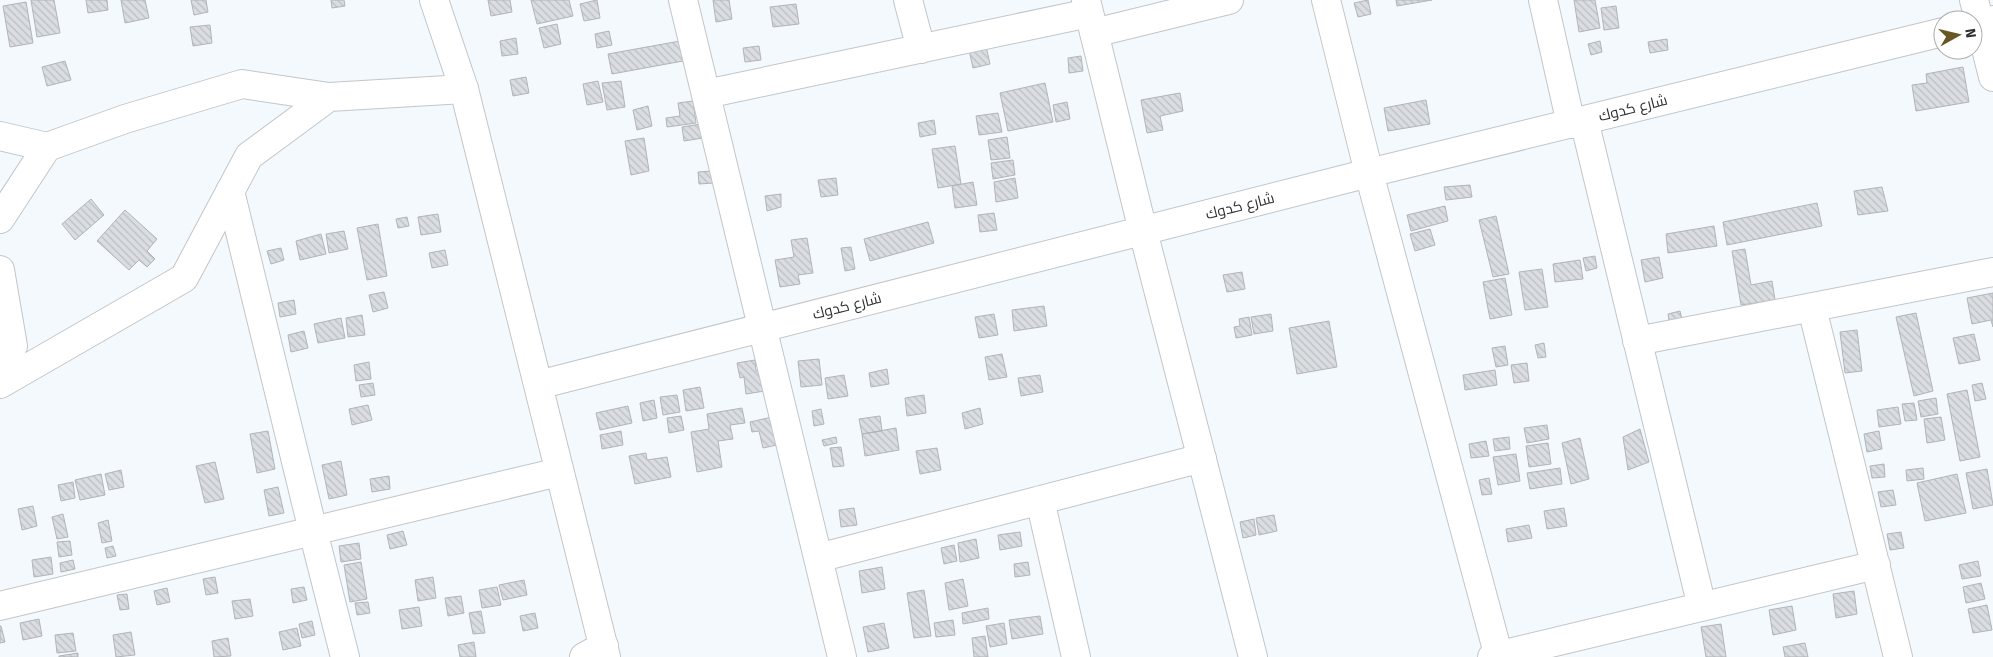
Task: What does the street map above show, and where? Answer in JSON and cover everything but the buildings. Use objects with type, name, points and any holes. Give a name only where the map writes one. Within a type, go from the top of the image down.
[{"type":"street","points":[[434,0],[464,90],[559,472],[598,653]]},
{"type":"street","points":[[683,0],[842,657]]},
{"type":"street","points":[[908,0],[921,49]]},
{"type":"street","points":[[706,94],[1090,15],[1229,0]]},
{"type":"street","points":[[1326,0],[1369,173],[1497,656],[1876,565]]},
{"type":"street","points":[[1543,0],[1637,341],[1702,607]]},
{"type":"street","points":[[1090,15],[1143,231],[1253,657]]},
{"type":"street","points":[[1983,31],[1993,77]]},
{"type":"street","name":"شارع كدوك","points":[[538,385],[1369,173],[1933,34]]},
{"type":"street","points":[[0,136],[47,147],[125,119],[242,84],[329,97],[464,90]]},
{"type":"street","points":[[0,384],[184,278],[249,156],[329,97]]},
{"type":"street","points":[[0,219],[47,147]]},
{"type":"street","points":[[230,191],[312,531],[345,657]]},
{"type":"street","points":[[0,270],[13,346],[0,368]]},
{"type":"street","points":[[1637,341],[1993,272]]},
{"type":"street","points":[[1812,308],[1898,657]]},
{"type":"street","points":[[818,558],[1202,458]]},
{"type":"street","points":[[0,606],[559,472]]},
{"type":"street","points":[[1040,500],[1076,657]]}]
